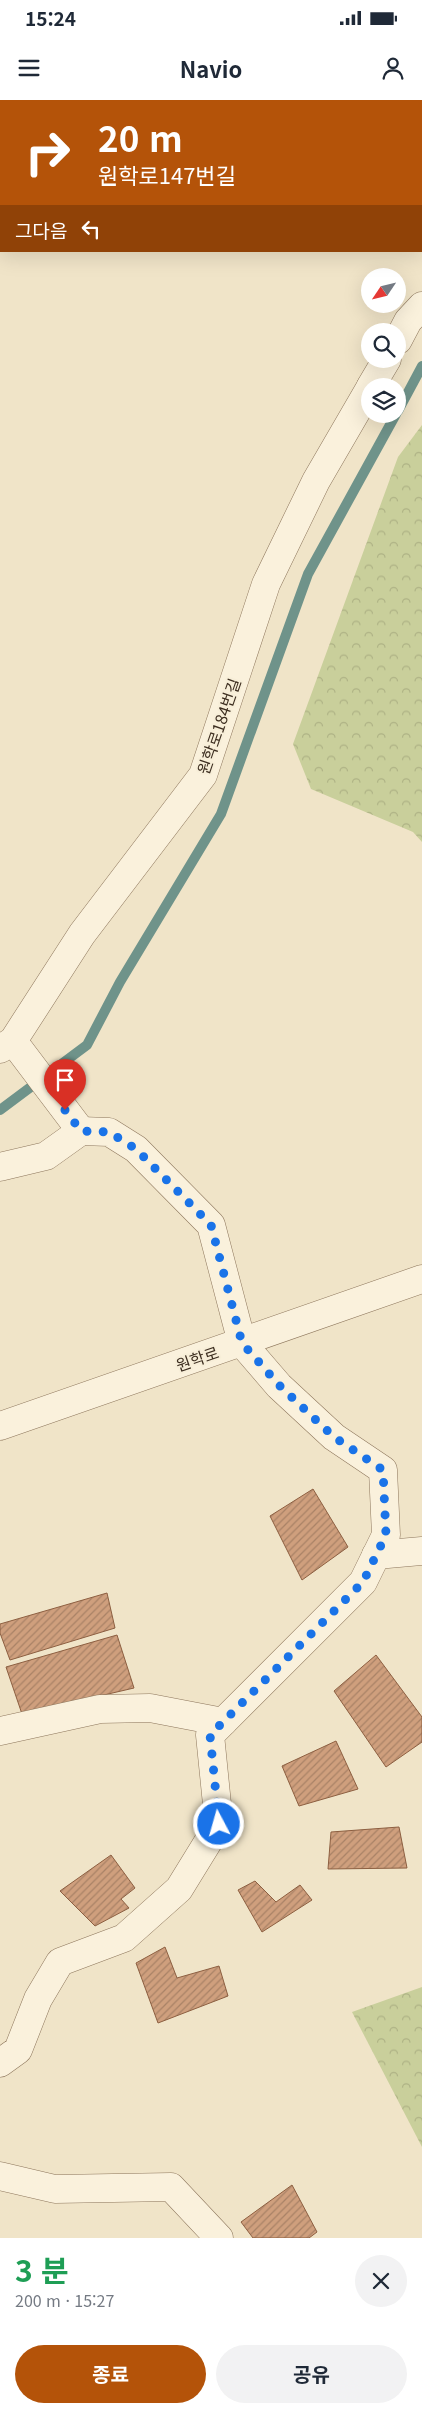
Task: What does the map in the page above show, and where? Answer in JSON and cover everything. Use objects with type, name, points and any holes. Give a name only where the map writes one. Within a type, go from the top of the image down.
[{"type":"street","points":[[406,325],[422,306]]},
{"type":"street","name":"원학로184번길","points":[[14,1050],[82,934],[203,775],[266,584],[316,481],[361,403]]},
{"type":"street","points":[[14,1050],[81,1131]]},
{"type":"street","points":[[0,1167],[46,1156],[81,1131],[109,1132],[136,1149],[211,1225],[242,1343],[280,1386],[334,1437],[383,1470],[386,1535],[363,1582],[210,1735],[219,1824],[180,1889],[124,1938],[60,1962],[38,1999],[18,2050],[0,2063]]},
{"type":"street","name":"원학로","points":[[0,1426],[422,1279]]},
{"type":"street","points":[[376,1555],[422,1552]]},
{"type":"street","points":[[0,1731],[100,1709],[150,1708],[223,1722]]},
{"type":"street","points":[[0,2176],[55,2189],[171,2187],[219,2238]]},
{"type":"green space","points":[[422,425],[422,842],[413,832],[311,789],[293,744],[398,457]]},
{"type":"green space","points":[[422,1987],[422,2147],[352,2012]]},
{"type":"building","points":[[313,1489],[348,1547],[302,1580],[270,1516]]},
{"type":"building","points":[[107,1593],[115,1628],[10,1660],[0,1633],[0,1624]]},
{"type":"building","points":[[117,1635],[134,1688],[22,1714],[6,1667]]},
{"type":"building","points":[[376,1655],[422,1717],[422,1742],[386,1767],[334,1691]]},
{"type":"building","points":[[336,1741],[358,1789],[299,1806],[282,1766]]},
{"type":"building","points":[[399,1827],[407,1868],[328,1869],[331,1832]]},
{"type":"building","points":[[111,1855],[135,1888],[121,1899],[129,1908],[95,1926],[60,1891]]},
{"type":"building","points":[[255,1881],[276,1902],[300,1885],[312,1900],[262,1932],[238,1890]]},
{"type":"building","points":[[165,1947],[177,1978],[219,1966],[228,1996],[158,2023],[136,1963]]},
{"type":"building","points":[[292,2185],[317,2232],[309,2238],[253,2238],[241,2222]]},
{"type":"waterway","points":[[406,396],[422,366]]},
{"type":"waterway","points":[[0,1110],[87,1045],[120,982],[221,814],[308,574],[391,423]]},
{"type":"route","points":[[65,1110],[81,1131],[109,1132],[136,1149],[211,1225],[242,1343],[280,1386],[334,1437],[383,1470],[386,1535],[363,1582],[210,1735],[219,1824]]}]
